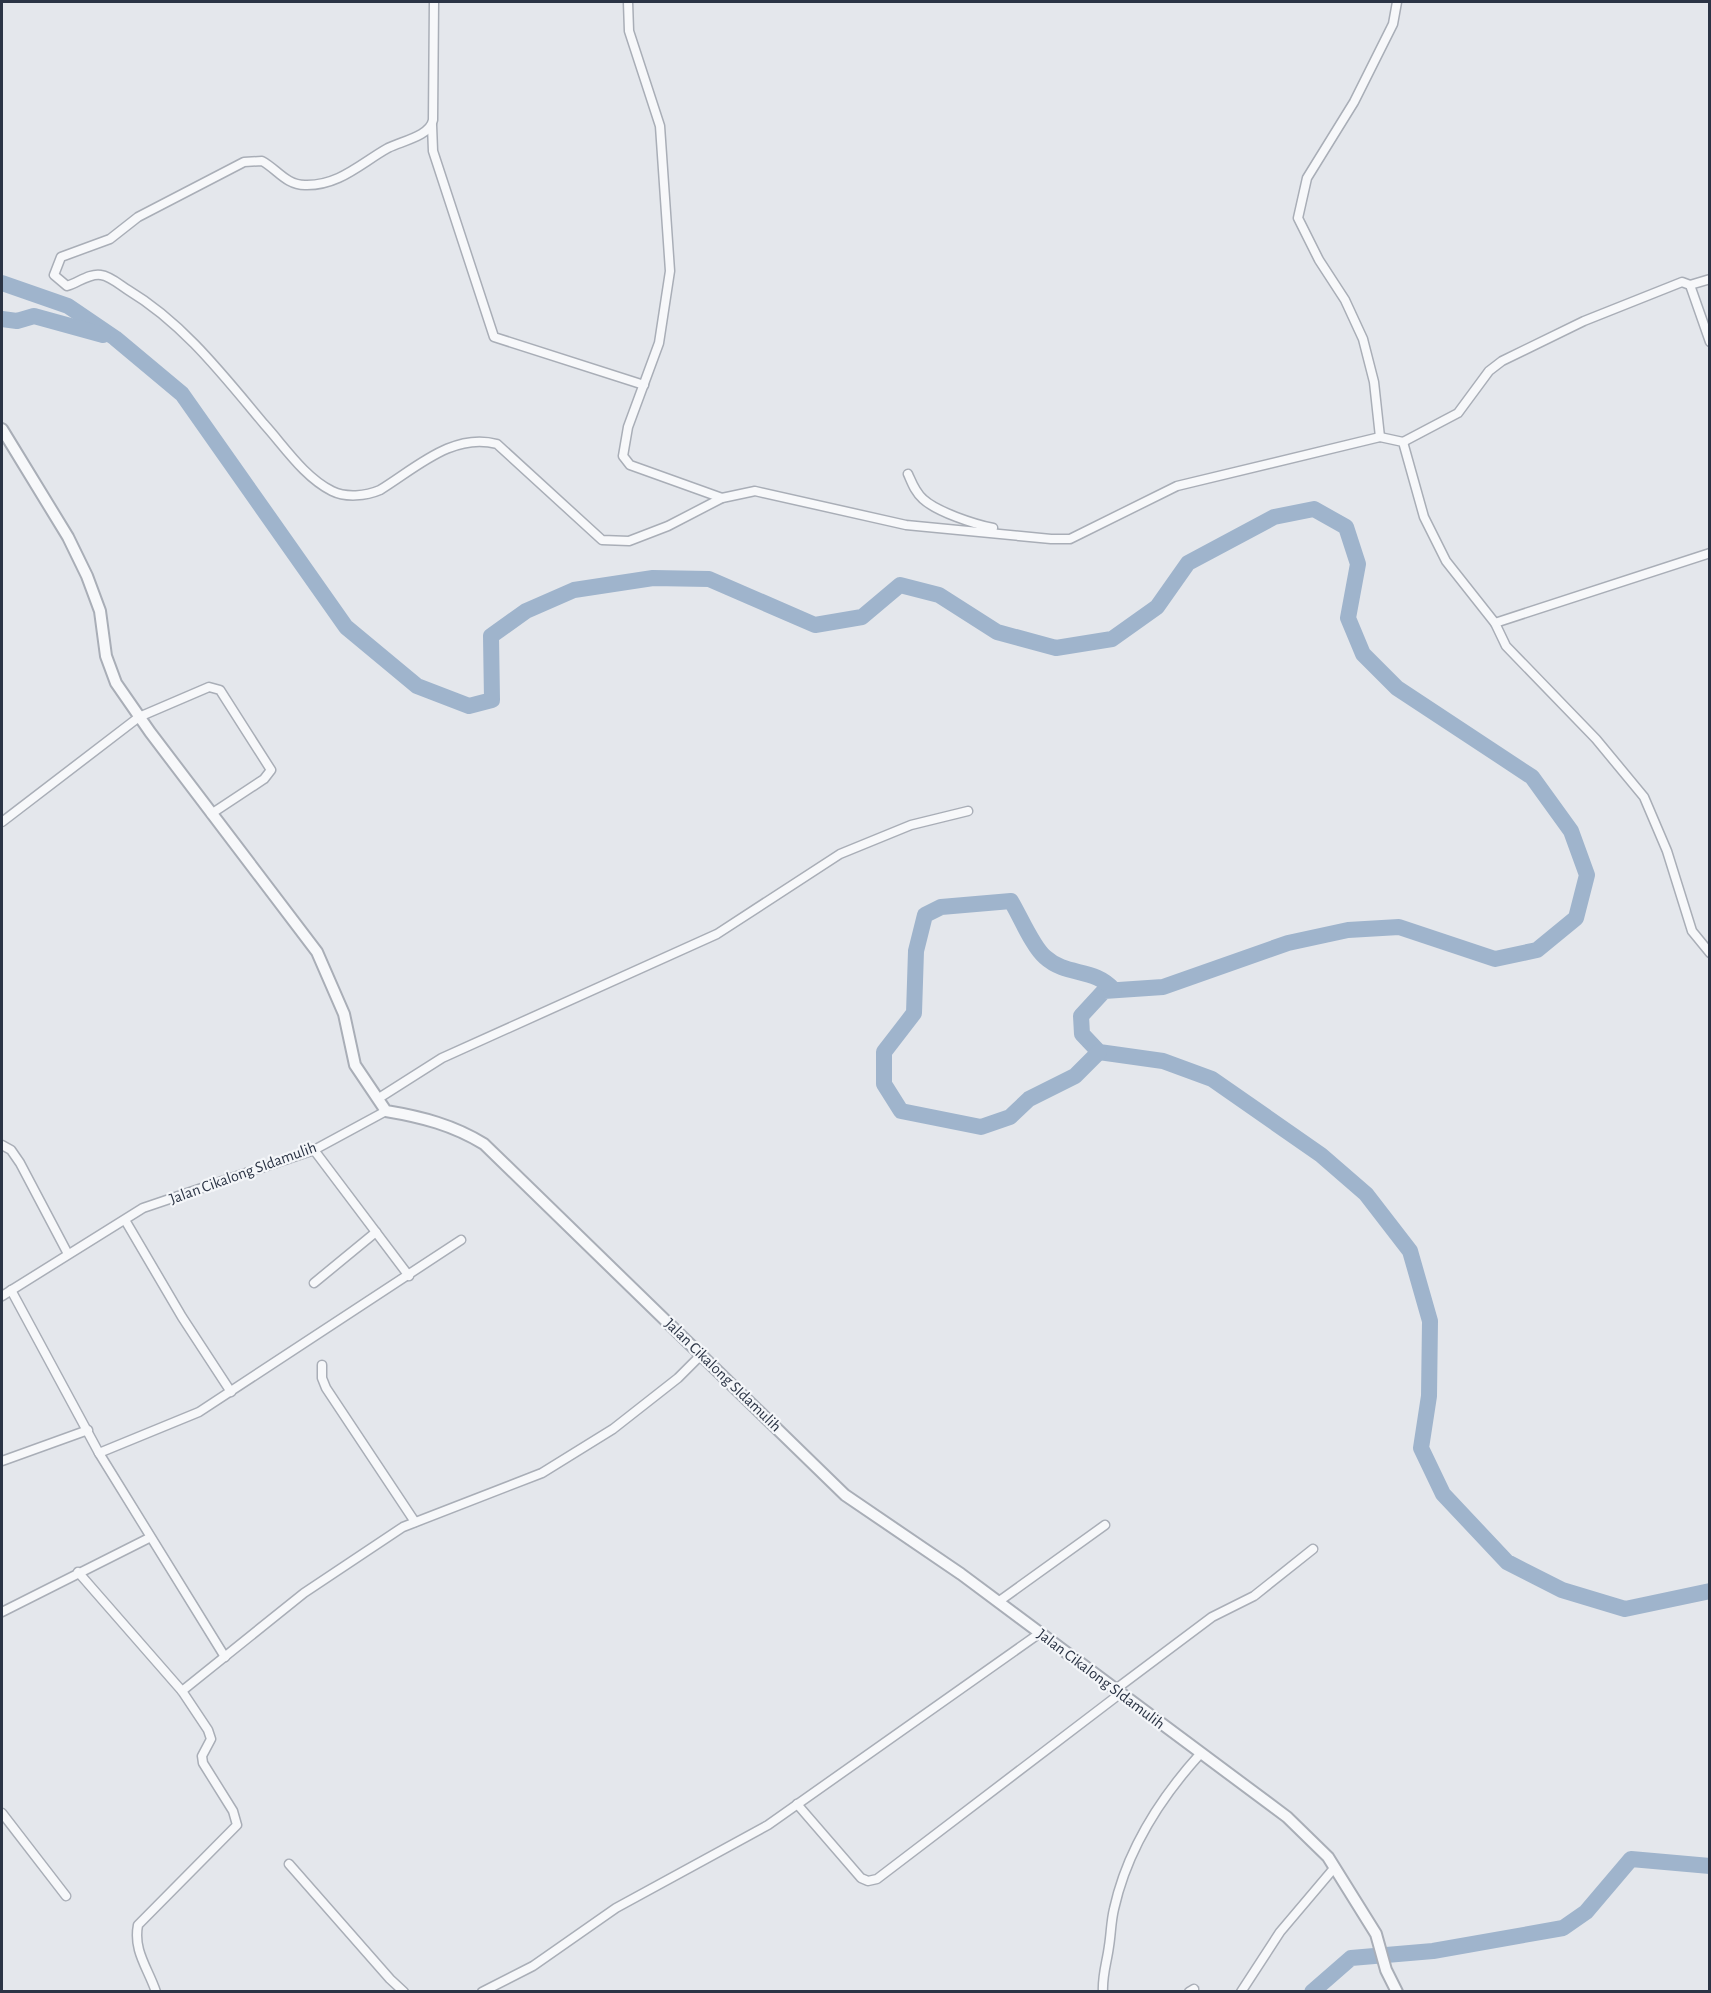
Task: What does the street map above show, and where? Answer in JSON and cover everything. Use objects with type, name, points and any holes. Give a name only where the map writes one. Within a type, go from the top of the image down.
[{"type":"street","points":[[434,2],[433,151],[494,337],[644,385]]},
{"type":"street","points":[[628,2],[629,31],[660,126],[670,271],[659,343],[628,427],[624,460],[630,465],[663,478],[722,498]]},
{"type":"street","points":[[1380,437],[1374,382],[1363,339],[1345,300],[1319,260],[1298,218],[1307,178],[1354,102],[1393,24],[1397,2]]},
{"type":"street","points":[[432,125],[423,133],[386,149],[348,174],[323,183],[294,184],[262,161],[244,162],[138,217],[110,240],[61,258],[54,275],[67,286],[94,275],[104,275],[154,307],[177,327],[227,380],[299,464],[332,491],[347,495],[369,495],[452,446],[482,440],[497,444],[602,540],[629,541],[668,526],[722,498],[755,491],[906,525],[1070,539],[1177,486],[1380,437],[1403,442],[1453,417],[1496,365],[1526,347],[1682,282],[1690,285],[1710,279]]},
{"type":"street","points":[[1690,285],[1710,342]]},
{"type":"street","points":[[2,429],[76,552],[100,611],[110,670],[139,717],[317,952],[344,1014],[355,1065],[386,1111]]},
{"type":"street","points":[[1403,442],[1424,517],[1446,561],[1495,623],[1506,646],[1637,785],[1653,814],[1692,931],[1710,953]]},
{"type":"street","points":[[908,474],[915,489],[924,500],[977,524],[1023,535]]},
{"type":"street","points":[[1495,623],[1710,553]]},
{"type":"street","points":[[2,822],[139,717],[210,687],[220,690],[271,770],[264,778],[211,814]]},
{"type":"street","points":[[379,1098],[442,1058],[717,934],[840,854],[911,825],[969,811]]},
{"type":"street","name":"Jalan Cikalong SIdamulih","points":[[2,1296],[143,1208],[314,1150],[386,1111],[420,1116],[451,1126],[484,1144],[845,1495],[998,1602],[1287,1817],[1329,1857],[1376,1934],[1386,1970],[1397,1992]]},
{"type":"street","points":[[2,1145],[11,1150],[20,1163],[68,1254]]},
{"type":"street","points":[[314,1150],[409,1276]]},
{"type":"street","points":[[125,1220],[187,1325],[231,1392]]},
{"type":"street","points":[[314,1283],[376,1232]]},
{"type":"street","points":[[99,1453],[184,1419],[231,1392],[461,1240]]},
{"type":"street","points":[[11,1290],[99,1453],[149,1538],[225,1657]]},
{"type":"street","points":[[182,1691],[304,1593],[403,1527],[542,1473],[613,1430],[678,1378],[702,1354]]},
{"type":"street","points":[[322,1365],[322,1378],[326,1388],[416,1522]]},
{"type":"street","points":[[2,1461],[88,1430]]},
{"type":"street","points":[[998,1602],[1105,1525]]},
{"type":"street","points":[[2,1612],[149,1538]]},
{"type":"street","points":[[797,1804],[861,1878],[868,1881],[877,1879],[1212,1617],[1254,1596],[1313,1549]]},
{"type":"street","points":[[78,1572],[182,1691],[208,1730],[211,1739],[202,1756],[203,1763],[233,1811],[237,1826],[138,1925],[135,1939],[156,1992]]},
{"type":"street","points":[[482,1992],[533,1966],[616,1908],[768,1825],[1040,1633]]},
{"type":"street","points":[[1103,1992],[1102,1975],[1114,1909],[1139,1842],[1155,1808],[1173,1783],[1201,1753]]},
{"type":"street","points":[[2,1813],[66,1896]]},
{"type":"street","points":[[289,1864],[404,1992]]},
{"type":"street","points":[[1241,1992],[1280,1932],[1335,1867]]},
{"type":"waterway","points":[[2,283],[68,306],[115,338],[182,394],[346,627],[417,686],[469,706],[492,700],[491,636],[526,611],[574,590],[653,578],[709,579],[815,625],[862,617],[900,585],[939,595],[997,632],[1056,648],[1112,639],[1157,607],[1188,563],[1274,517],[1314,509],[1346,527],[1358,564],[1348,618],[1363,654],[1397,688],[1532,777],[1571,831],[1587,875],[1576,918],[1537,950],[1495,959],[1399,927],[1348,930],[1288,943],[1163,987],[1104,991],[1081,1016],[1082,1034],[1099,1052],[1163,1061],[1212,1079],[1321,1155],[1366,1194],[1410,1251],[1430,1321],[1429,1396],[1421,1448],[1443,1494],[1507,1562],[1562,1590],[1625,1609],[1710,1591]]},
{"type":"waterway","points":[[2,319],[17,321],[34,316],[103,335]]},
{"type":"waterway","points":[[1099,1052],[1075,1076],[1029,1099],[1010,1117],[981,1127],[901,1111],[884,1084],[884,1052],[914,1013],[916,951],[925,915],[941,907],[1011,901],[1031,939],[1045,957],[1062,967],[1098,978],[1114,990]]},
{"type":"waterway","points":[[1312,1992],[1351,1958],[1433,1951],[1563,1928],[1586,1912],[1631,1859],[1710,1866]]}]
